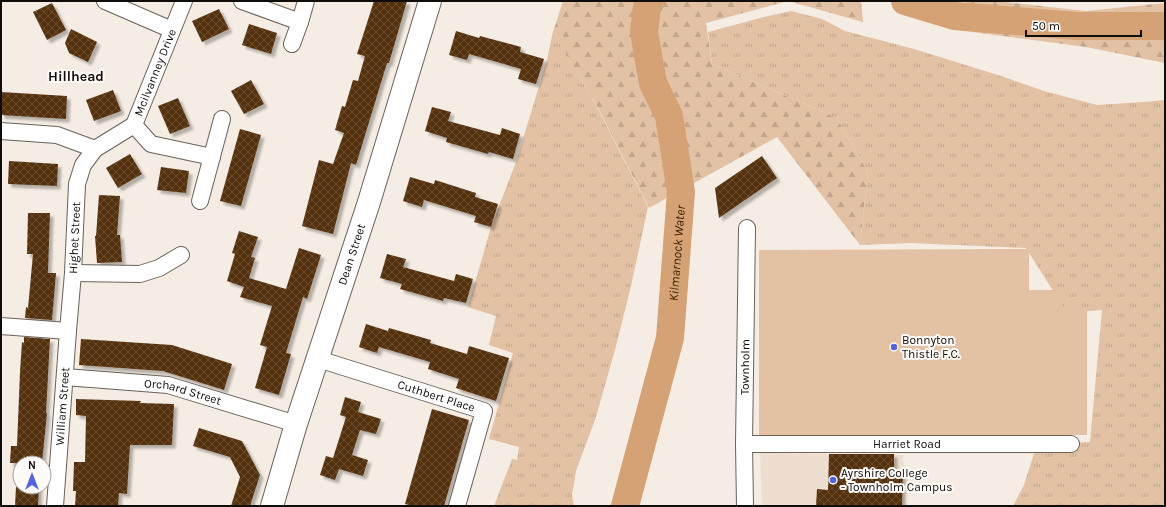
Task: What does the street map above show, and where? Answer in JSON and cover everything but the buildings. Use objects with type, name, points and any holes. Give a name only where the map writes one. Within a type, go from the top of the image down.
[{"type":"main road","name":"Dean Street","points":[[272,506],[296,424],[369,202],[430,1]]},
{"type":"street","points":[[105,1],[172,30]]},
{"type":"street","name":"Mcilvanney Drive","points":[[95,149],[134,125],[184,1]]},
{"type":"street","points":[[242,1],[300,22]]},
{"type":"street","points":[[292,44],[306,1]]},
{"type":"street","points":[[200,201],[222,119]]},
{"type":"street","points":[[134,125],[150,144],[212,157]]},
{"type":"street","points":[[1,131],[57,135],[95,149]]},
{"type":"street","name":"Highet Street","points":[[68,331],[73,273],[77,184],[83,165],[95,149]]},
{"type":"street","name":"Townholm","points":[[745,506],[744,444],[747,228]]},
{"type":"street","points":[[73,273],[140,274],[160,268],[181,255]]},
{"type":"street","points":[[1,326],[68,331]]},
{"type":"street","name":"William Street","points":[[55,506],[68,331]]},
{"type":"street","name":"Cuthbert Place","points":[[318,359],[484,411],[457,506]]},
{"type":"street","name":"Orchard Street","points":[[65,377],[168,385],[296,424]]},
{"type":"street","name":"Harriet Road","points":[[744,444],[1071,444]]},
{"type":"shaded area","name":"Ayrshire College - Townholm Campus","points":[[760,453],[903,455],[905,506],[762,506]]},
{"type":"green space","points":[[563,1],[788,1],[706,23],[712,64],[837,118],[868,172],[860,245],[777,137],[649,208],[598,108],[553,32]]},
{"type":"green space","points":[[788,1],[861,1],[863,22]]},
{"type":"green space","points":[[967,1],[996,1],[1086,11],[1165,3],[1165,63],[1086,47],[957,30]]},
{"type":"green space","points":[[791,11],[822,19],[845,31],[914,49],[1044,91],[1097,105],[1165,100],[1165,506],[1013,506],[1024,485],[1037,444],[1090,442],[1102,310],[1067,313],[1026,248],[911,243],[860,245],[868,172],[837,118],[712,64],[708,32]]},
{"type":"green space","points":[[553,31],[597,107],[648,207],[616,346],[596,417],[576,471],[572,495],[574,506],[494,506],[512,459],[517,460],[519,447],[489,439],[513,353],[489,345],[496,316],[468,307],[491,227],[516,162],[547,60]]},
{"type":"green space","name":"Bonnyton Thistle F.C.","points":[[1029,249],[1029,290],[1087,290],[1087,435],[759,435],[759,250]]},
{"type":"waterway","name":"Kilmarnock Water","points":[[625,506],[670,338],[681,192],[669,116],[653,83],[644,32],[647,7],[651,1]]},
{"type":"waterway","name":"Kilmarnock Water","points":[[905,1],[955,16],[1077,26],[1165,26]]},
{"type":"place","name":"Bonnyton Thistle F.C.","points":[[894,347]]},
{"type":"place","name":"Ayrshire College - Townholm Campus","points":[[833,480]]},
{"type":"district","name":"Hillhead","points":[[76,76]]}]
